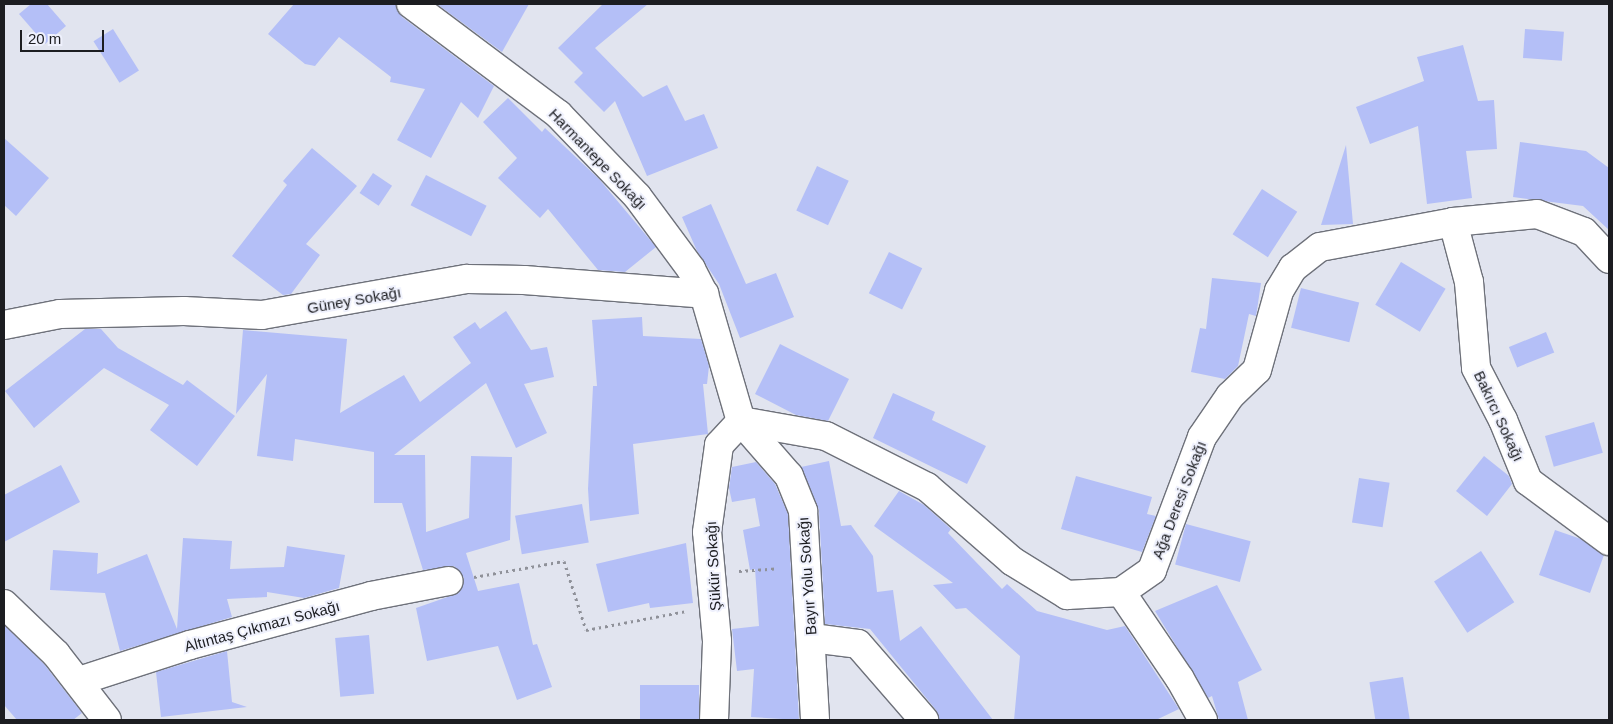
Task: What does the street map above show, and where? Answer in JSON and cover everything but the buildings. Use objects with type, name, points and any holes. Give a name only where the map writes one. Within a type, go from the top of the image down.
[{"type":"street","name":"Harmantepe Sokağı","points":[[411,4],[558,114],[637,196],[691,269],[704,294],[741,421]]},
{"type":"street","name":"Ağa Deresi Sokağı","points":[[1121,592],[1152,570],[1202,437],[1230,396],[1257,370],[1279,291],[1293,268],[1320,248],[1452,222],[1537,214],[1584,232],[1609,258]]},
{"type":"street","name":"Bakırcı Sokağı","points":[[1452,222],[1469,282],[1476,368],[1503,420],[1528,481],[1609,541]]},
{"type":"street","name":"Güney Sokağı","points":[[4,325],[60,314],[184,311],[262,315],[467,279],[704,294]]},
{"type":"street","points":[[741,421],[826,436],[927,487],[1012,561],[1067,595],[1121,592],[1180,679],[1203,720]]},
{"type":"street","name":"Bayır Yolu Sokağı","points":[[741,421],[789,476],[803,511],[808,567],[815,720]]},
{"type":"street","name":"Şükür Sokağı","points":[[714,720],[717,641],[708,532],[719,445],[741,421]]},
{"type":"street","name":"Altıntaş Çıkmazı Sokağı","points":[[79,681],[200,642],[371,596],[449,581]]},
{"type":"street","points":[[4,604],[79,681],[104,719]]},
{"type":"street","points":[[812,638],[858,644],[924,720]]},
{"type":"path","points":[[449,581],[564,561],[586,630],[714,606]]},
{"type":"path","points":[[711,572],[808,567]]}]
